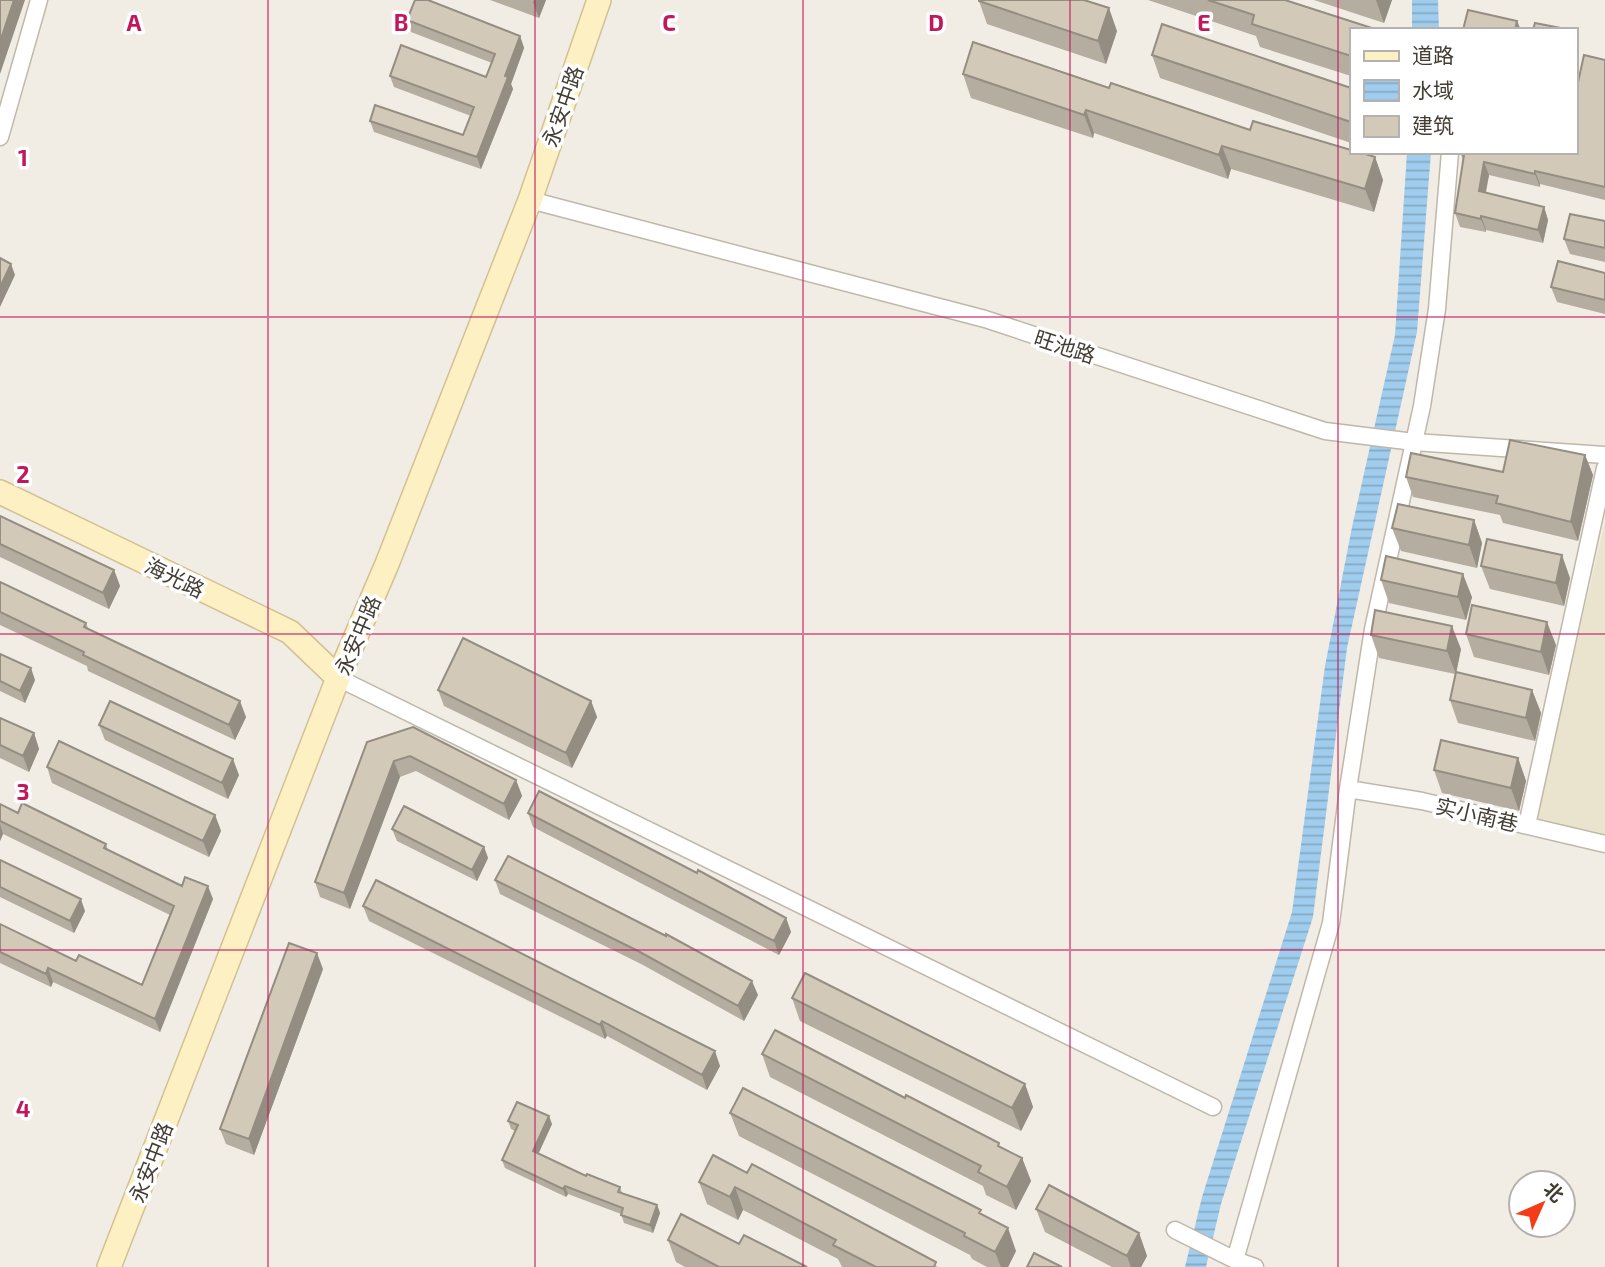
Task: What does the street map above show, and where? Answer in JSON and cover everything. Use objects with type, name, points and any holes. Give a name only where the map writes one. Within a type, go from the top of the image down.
[{"type":"street","points":[[0,137],[39,0]]},
{"type":"street","name":"永安中路","points":[[109,1267],[338,678],[387,564],[530,200],[598,0]]},
{"type":"street","points":[[1231,1257],[1331,923],[1348,789],[1373,629],[1414,442],[1437,309],[1450,154]]},
{"type":"street","name":"旺池路","points":[[530,200],[985,319],[1325,431],[1414,442],[1605,454]]},
{"type":"street","points":[[1527,825],[1605,468]]},
{"type":"street","name":"海光路","points":[[0,492],[290,632],[338,678]]},
{"type":"street","points":[[338,678],[1213,1107]]},
{"type":"street","name":"实小南巷","points":[[1348,789],[1422,801],[1605,844]]},
{"type":"street","points":[[1179,1232],[1255,1267]]},
{"type":"shaded area","points":[[1605,522],[1605,839],[1534,822]]},
{"type":"water","points":[[1412,0],[1438,0],[1439,28],[1412,28]]},
{"type":"water","points":[[1407,154],[1431,154],[1417,332],[1347,648],[1313,917],[1221,1204],[1206,1267],[1185,1267],[1202,1197],[1292,912],[1325,666],[1352,527],[1395,335]]},
{"type":"building","points":[[0,0],[14,0],[0,42]]},
{"type":"building","points":[[415,0],[428,0],[520,36],[505,76],[508,77],[477,157],[370,121],[375,105],[463,135],[474,107],[390,76],[401,45],[486,77],[495,54],[407,20]]},
{"type":"building","points":[[979,0],[1084,0],[1109,8],[1098,41]]},
{"type":"building","points":[[1208,0],[1285,0],[1372,28],[1350,28],[1350,56],[1252,24],[1254,15]]},
{"type":"building","points":[[1468,10],[1517,21],[1515,28],[1464,28]]},
{"type":"building","points":[[1535,23],[1561,28],[1534,28]]},
{"type":"building","points":[[1162,24],[1350,88],[1350,122],[1152,55]]},
{"type":"building","points":[[973,42],[1109,88],[1111,83],[1250,130],[1253,121],[1350,150],[1350,154],[1375,157],[1365,189],[1222,146],[1219,155],[1086,110],[1084,115],[963,74]]},
{"type":"building","points":[[1584,55],[1605,60],[1605,187],[1484,162],[1479,191],[1544,207],[1538,230],[1481,216],[1481,219],[1455,213],[1464,155],[1461,154],[1577,154],[1577,87]]},
{"type":"building","points":[[1570,214],[1605,221],[1605,248],[1564,239]]},
{"type":"building","points":[[0,258],[11,264],[0,287]]},
{"type":"building","points":[[1558,261],[1605,273],[1605,300],[1551,287]]},
{"type":"building","points":[[1510,440],[1585,455],[1571,522],[1496,503],[1498,496],[1406,477],[1411,453],[1503,472]]},
{"type":"building","points":[[1398,504],[1474,520],[1469,545],[1392,528]]},
{"type":"building","points":[[0,516],[114,570],[103,593],[0,544]]},
{"type":"building","points":[[1487,539],[1562,555],[1556,583],[1481,566]]},
{"type":"building","points":[[1386,556],[1463,574],[1458,597],[1381,580]]},
{"type":"building","points":[[0,582],[86,623],[84,627],[240,701],[229,725],[0,612]]},
{"type":"building","points":[[1472,605],[1547,622],[1541,652],[1466,634]]},
{"type":"building","points":[[1375,610],[1452,626],[1447,651],[1371,635]]},
{"type":"building","points":[[463,638],[591,701],[566,753],[438,690]]},
{"type":"building","points":[[0,654],[31,668],[20,691],[0,681]]},
{"type":"building","points":[[1456,672],[1532,690],[1526,718],[1450,700]]},
{"type":"building","points":[[110,701],[233,759],[222,783],[99,725]]},
{"type":"building","points":[[0,718],[34,733],[23,756],[0,745]]},
{"type":"building","points":[[413,727],[516,780],[504,804],[410,756],[394,761],[344,893],[315,882],[367,742]]},
{"type":"building","points":[[1441,740],[1518,758],[1511,788],[1434,770]]},
{"type":"building","points":[[59,741],[215,815],[203,841],[47,767]]},
{"type":"building","points":[[539,791],[697,873],[698,870],[786,918],[774,941],[528,813]]},
{"type":"building","points":[[22,803],[106,844],[104,848],[182,886],[185,877],[208,886],[155,1019],[48,968],[46,974],[0,952],[0,924],[76,961],[79,955],[142,985],[174,906],[0,821],[0,804],[18,813]]},
{"type":"building","points":[[404,806],[484,847],[472,870],[392,829]]},
{"type":"building","points":[[508,856],[666,934],[752,981],[738,1006],[638,951],[495,880]]},
{"type":"building","points":[[0,860],[81,899],[70,921],[0,887]]},
{"type":"building","points":[[376,880],[715,1051],[702,1075],[602,1021],[600,1025],[363,906]]},
{"type":"building","points":[[289,943],[317,953],[249,1139],[220,1129]]},
{"type":"building","points":[[805,973],[1025,1084],[1012,1108],[792,998]]},
{"type":"building","points":[[775,1030],[905,1098],[906,1095],[999,1143],[998,1146],[1022,1158],[1007,1187],[978,1172],[981,1166],[762,1054]]},
{"type":"building","points":[[743,1088],[981,1210],[979,1213],[1008,1228],[995,1252],[964,1236],[965,1233],[730,1113]]},
{"type":"building","points":[[517,1102],[549,1116],[533,1151],[586,1176],[587,1174],[620,1187],[618,1192],[657,1205],[650,1225],[621,1215],[623,1208],[565,1186],[563,1189],[502,1160],[518,1125],[508,1121]]},
{"type":"building","points":[[713,1155],[747,1173],[752,1164],[936,1262],[934,1267],[876,1267],[833,1245],[836,1240],[735,1187],[730,1197],[699,1182]]},
{"type":"building","points":[[1049,1185],[1139,1233],[1127,1256],[1036,1209]]},
{"type":"building","points":[[681,1214],[739,1244],[744,1235],[807,1267],[719,1267],[668,1240]]},
{"type":"building","points":[[1034,1253],[1062,1267],[1027,1267]]}]
